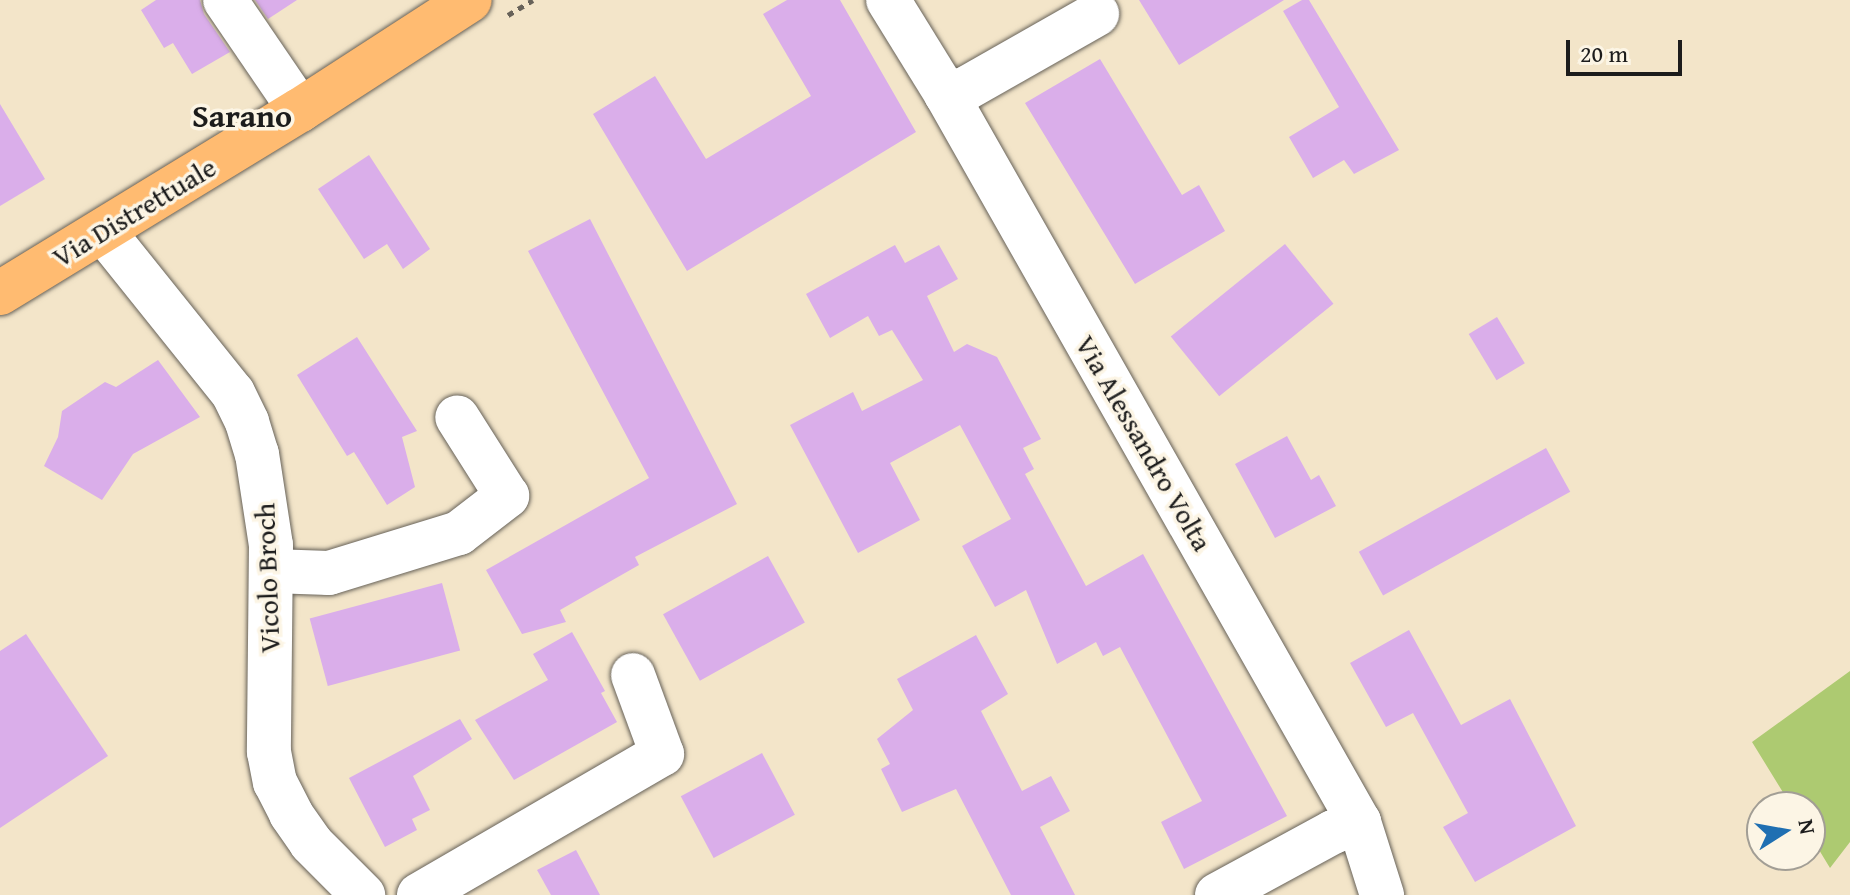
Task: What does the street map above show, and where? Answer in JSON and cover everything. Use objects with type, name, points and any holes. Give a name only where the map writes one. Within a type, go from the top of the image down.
[{"type":"main road","name":"Via Distrettuale","points":[[0,293],[300,110],[470,0]]},
{"type":"street","points":[[225,0],[300,110]]},
{"type":"street","name":"Via Alessandro Volta","points":[[888,0],[946,94],[1359,822],[1382,895]]},
{"type":"street","points":[[946,94],[965,89],[1097,14]]},
{"type":"street","name":"Vicolo Broch","points":[[103,231],[233,393],[257,454],[272,571],[269,752],[275,782],[291,814],[311,843],[363,895]]},
{"type":"street","points":[[272,571],[329,573],[459,533],[507,496],[457,417]]},
{"type":"street","points":[[419,895],[662,754],[633,675]]},
{"type":"street","points":[[1217,895],[1333,832],[1359,822]]},
{"type":"green space","points":[[1850,671],[1850,842],[1830,868],[1826,861],[1826,791],[1782,791],[1752,742]]},
{"type":"building","points":[[156,0],[200,0],[204,14],[230,52],[192,74],[173,43],[164,48],[141,10]]},
{"type":"building","points":[[255,0],[297,0],[268,19]]},
{"type":"building","points":[[787,0],[840,0],[916,132],[687,271],[593,114],[655,76],[706,159],[811,96],[763,14]]},
{"type":"building","points":[[1139,0],[1284,0],[1179,65]]},
{"type":"building","points":[[1302,0],[1309,0],[1399,150],[1354,174],[1344,160],[1313,178],[1289,137],[1339,107],[1283,11]]},
{"type":"building","points":[[1100,59],[1182,195],[1199,185],[1225,231],[1135,284],[1025,103]]},
{"type":"building","points":[[0,104],[45,179],[0,206]]},
{"type":"building","points":[[369,155],[430,249],[403,269],[387,244],[364,259],[318,189]]},
{"type":"building","points":[[590,219],[737,504],[635,557],[639,565],[560,610],[566,622],[522,634],[486,570],[649,478],[528,251]]},
{"type":"building","points":[[1285,244],[1333,304],[1219,396],[1171,337]]},
{"type":"building","points":[[895,245],[905,263],[939,245],[958,279],[927,296],[954,352],[967,344],[997,357],[1041,439],[1023,448],[1034,469],[1025,474],[1086,586],[1143,554],[1287,816],[1184,869],[1161,822],[1202,801],[1120,647],[1103,656],[1096,642],[1057,664],[1026,590],[995,607],[962,546],[1011,519],[960,425],[890,463],[920,520],[858,553],[790,425],[853,392],[862,411],[923,380],[892,330],[879,336],[868,316],[830,338],[806,294]]},
{"type":"building","points":[[1497,317],[1525,363],[1497,380],[1469,334]]},
{"type":"building","points":[[357,337],[417,431],[402,437],[415,487],[387,505],[354,452],[347,456],[297,375]]},
{"type":"building","points":[[158,360],[200,417],[133,454],[102,500],[44,466],[58,437],[62,411],[105,382],[116,387]]},
{"type":"building","points":[[1287,436],[1311,480],[1319,475],[1336,506],[1275,538],[1235,464]]},
{"type":"building","points":[[1546,448],[1570,492],[1383,595],[1359,552]]},
{"type":"building","points":[[768,556],[805,622],[700,681],[663,614]]},
{"type":"building","points":[[442,583],[460,651],[328,686],[310,618]]},
{"type":"building","points":[[1409,630],[1461,725],[1510,699],[1576,826],[1475,882],[1443,827],[1468,813],[1413,713],[1386,727],[1350,663]]},
{"type":"building","points":[[572,632],[605,691],[601,693],[617,722],[514,780],[475,720],[548,680],[533,654]]},
{"type":"building","points":[[26,634],[108,756],[0,828],[0,651]]},
{"type":"building","points":[[976,635],[1008,694],[981,711],[1022,791],[1051,776],[1070,811],[1040,827],[1075,895],[1011,895],[956,789],[902,812],[881,769],[890,764],[877,739],[913,710],[897,679]]},
{"type":"building","points":[[460,719],[472,739],[413,776],[430,810],[412,819],[417,830],[385,847],[349,778]]},
{"type":"building","points":[[762,753],[795,815],[714,858],[681,796]]},
{"type":"building","points":[[576,850],[600,895],[551,895],[537,870]]},
{"type":"district","name":"Sarano","points":[[242,116]]}]
